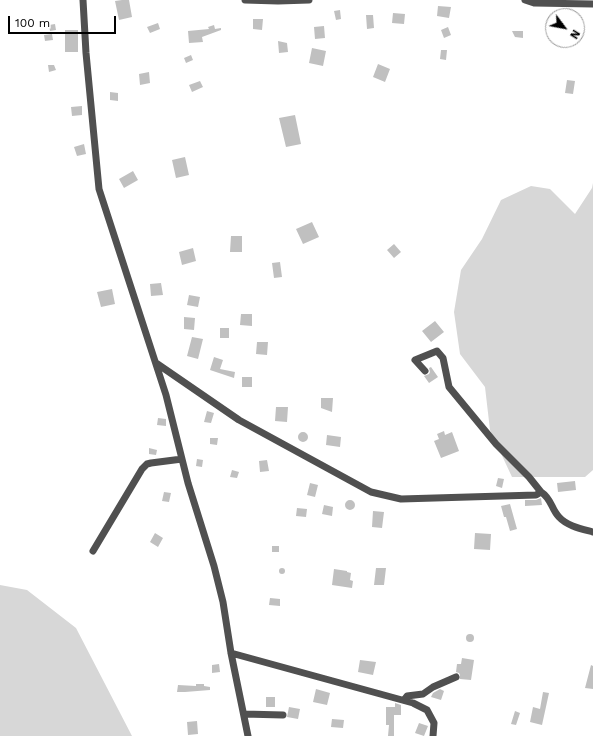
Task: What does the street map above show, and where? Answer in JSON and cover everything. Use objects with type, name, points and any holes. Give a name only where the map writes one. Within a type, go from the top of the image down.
[{"type":"street","points":[[83,0],[86,53],[99,189],[166,395],[188,483],[214,566],[223,602],[231,653],[248,736]]},
{"type":"street","points":[[245,0],[309,0]]},
{"type":"street","points":[[525,0],[534,3],[593,4]]},
{"type":"street","points":[[425,371],[415,360],[437,351],[443,358],[449,387],[496,444],[529,477],[541,492],[546,495],[558,517],[566,523],[593,532]]},
{"type":"street","points":[[155,362],[239,420],[371,492],[401,499],[536,495],[541,492]]},
{"type":"street","points":[[93,552],[142,469],[150,462],[182,459]]},
{"type":"street","points":[[231,653],[413,703],[427,710],[434,722],[433,736]]},
{"type":"street","points":[[404,700],[407,696],[424,694],[433,687],[456,677]]},
{"type":"street","points":[[244,714],[283,715]]},
{"type":"shaded area","points":[[593,183],[593,470],[585,477],[512,477],[490,430],[485,387],[460,354],[454,312],[461,270],[482,239],[501,200],[531,186],[550,189],[575,214],[592,188]]},
{"type":"shaded area","points":[[0,585],[27,590],[76,628],[132,736],[0,736]]},
{"type":"building","points":[[129,0],[132,17],[119,20],[115,1]]},
{"type":"building","points":[[438,6],[451,7],[449,18],[437,16]]},
{"type":"building","points":[[340,10],[341,19],[336,20],[334,11]]},
{"type":"building","points":[[393,13],[405,14],[404,24],[392,23]]},
{"type":"building","points":[[366,15],[373,15],[374,28],[367,29]]},
{"type":"building","points":[[253,19],[263,19],[262,30],[253,29]]},
{"type":"building","points":[[158,23],[160,29],[150,33],[147,27]]},
{"type":"building","points":[[55,24],[56,30],[50,31],[49,25]]},
{"type":"building","points":[[214,25],[215,29],[221,28],[221,30],[202,37],[203,42],[189,43],[188,31],[209,29],[208,27]]},
{"type":"building","points":[[324,26],[325,38],[315,39],[314,27]]},
{"type":"building","points":[[448,27],[451,35],[444,38],[441,30]]},
{"type":"building","points":[[65,30],[78,30],[78,52],[65,52]]},
{"type":"building","points":[[512,31],[523,31],[523,38],[515,37]]},
{"type":"building","points":[[52,34],[53,40],[45,41],[44,35]]},
{"type":"building","points":[[278,41],[287,43],[288,52],[279,53]]},
{"type":"building","points":[[312,48],[326,51],[323,66],[309,63]]},
{"type":"building","points":[[441,50],[447,50],[446,60],[440,59]]},
{"type":"building","points":[[191,55],[193,60],[186,63],[184,58]]},
{"type":"building","points":[[378,64],[390,69],[385,82],[373,77]]},
{"type":"building","points":[[48,65],[54,65],[56,70],[49,72]]},
{"type":"building","points":[[149,72],[150,83],[140,85],[139,74]]},
{"type":"building","points":[[567,80],[575,81],[573,94],[565,93]]},
{"type":"building","points":[[200,81],[203,87],[192,92],[189,85]]},
{"type":"building","points":[[110,92],[118,93],[118,101],[110,100]]},
{"type":"building","points":[[82,106],[82,115],[72,116],[71,107]]},
{"type":"building","points":[[295,115],[301,144],[286,147],[279,118]]},
{"type":"building","points":[[84,144],[86,154],[77,156],[74,147]]},
{"type":"building","points":[[185,157],[189,175],[176,178],[172,160]]},
{"type":"building","points":[[133,171],[138,180],[124,188],[119,179]]},
{"type":"building","points":[[312,222],[319,237],[303,244],[296,229]]},
{"type":"building","points":[[231,236],[242,236],[242,252],[230,252]]},
{"type":"building","points":[[394,244],[401,252],[394,258],[387,250]]},
{"type":"building","points":[[193,248],[196,261],[182,265],[179,252]]},
{"type":"building","points":[[280,262],[282,277],[274,278],[272,263]]},
{"type":"building","points":[[161,283],[163,295],[151,296],[150,284]]},
{"type":"building","points":[[112,289],[115,304],[101,307],[97,292]]},
{"type":"building","points":[[189,295],[200,297],[198,307],[187,305]]},
{"type":"building","points":[[241,314],[252,314],[252,326],[240,325]]},
{"type":"building","points":[[184,317],[195,318],[194,330],[184,329]]},
{"type":"building","points":[[435,321],[444,332],[431,342],[422,331]]},
{"type":"building","points":[[220,328],[229,328],[229,338],[220,338]]},
{"type":"building","points":[[192,337],[203,339],[198,359],[187,356]]},
{"type":"building","points":[[257,342],[268,342],[267,355],[256,354]]},
{"type":"building","points":[[214,357],[223,360],[220,369],[235,372],[234,378],[210,370]]},
{"type":"building","points":[[431,367],[438,377],[429,383],[424,376],[429,374],[429,368]]},
{"type":"building","points":[[242,377],[252,377],[252,387],[242,387]]},
{"type":"building","points":[[321,398],[333,398],[332,412],[321,408]]},
{"type":"building","points":[[276,407],[288,407],[287,422],[275,421]]},
{"type":"building","points":[[207,411],[214,413],[211,423],[204,422]]},
{"type":"building","points":[[158,418],[166,419],[166,426],[157,425]]},
{"type":"building","points":[[444,431],[445,435],[452,432],[459,451],[441,458],[434,441],[439,439],[437,434]]},
{"type":"building","points":[[301,432],[305,432],[307,433],[307,441],[301,442],[298,439],[298,435]]},
{"type":"building","points":[[327,435],[341,437],[340,447],[326,445]]},
{"type":"building","points":[[210,438],[218,438],[217,445],[210,444]]},
{"type":"building","points":[[149,448],[157,450],[156,455],[149,454]]},
{"type":"building","points":[[197,459],[203,460],[202,467],[196,466]]},
{"type":"building","points":[[267,460],[269,471],[260,472],[259,461]]},
{"type":"building","points":[[232,470],[239,472],[237,478],[230,477]]},
{"type":"building","points":[[498,478],[504,479],[502,488],[496,486]]},
{"type":"building","points":[[575,481],[576,490],[558,492],[557,483]]},
{"type":"building","points":[[310,483],[318,485],[315,497],[307,495]]},
{"type":"building","points":[[164,492],[171,493],[169,502],[162,501]]},
{"type":"building","points":[[541,498],[542,505],[525,506],[525,500],[536,500]]},
{"type":"building","points":[[350,500],[355,505],[350,510],[345,505]]},
{"type":"building","points":[[510,504],[517,529],[510,531],[501,506]]},
{"type":"building","points":[[324,505],[333,507],[332,516],[322,514]]},
{"type":"building","points":[[297,508],[307,509],[306,517],[296,516]]},
{"type":"building","points":[[373,511],[384,512],[382,528],[372,527]]},
{"type":"building","points":[[155,533],[163,538],[158,547],[150,542]]},
{"type":"building","points":[[475,533],[491,534],[490,550],[474,549]]},
{"type":"building","points":[[272,546],[279,546],[279,552],[272,552]]},
{"type":"building","points":[[282,568],[285,571],[282,574],[279,571]]},
{"type":"building","points":[[376,568],[386,568],[384,585],[374,585]]},
{"type":"building","points":[[334,569],[351,573],[350,580],[353,581],[352,588],[332,585]]},
{"type":"building","points":[[270,598],[280,599],[280,606],[269,605]]},
{"type":"building","points":[[468,634],[472,634],[474,638],[472,642],[468,642],[466,640],[466,636]]},
{"type":"building","points":[[462,658],[474,660],[471,680],[460,679],[459,673],[456,672],[457,664],[461,664]]},
{"type":"building","points":[[360,660],[376,662],[373,675],[358,672]]},
{"type":"building","points":[[219,664],[220,672],[212,673],[212,665]]},
{"type":"building","points":[[591,665],[593,666],[593,689],[585,688]]},
{"type":"building","points":[[196,684],[204,684],[204,686],[210,687],[210,690],[177,692],[178,685],[196,686]]},
{"type":"building","points":[[316,689],[330,693],[327,705],[313,702]]},
{"type":"building","points":[[440,689],[444,691],[441,700],[431,697],[433,693]]},
{"type":"building","points":[[543,692],[549,693],[542,725],[530,722],[533,707],[540,709]]},
{"type":"building","points":[[266,697],[275,697],[275,707],[266,707]]},
{"type":"building","points":[[395,703],[401,705],[401,715],[394,715],[394,736],[388,736],[389,725],[386,725],[386,707],[395,707]]},
{"type":"building","points":[[289,707],[300,709],[298,719],[287,717]]},
{"type":"building","points":[[515,711],[520,713],[516,725],[511,724]]},
{"type":"building","points":[[332,719],[344,720],[343,728],[331,727]]},
{"type":"building","points":[[197,721],[198,734],[188,735],[187,722]]},
{"type":"building","points":[[419,723],[428,726],[424,736],[415,733]]}]
